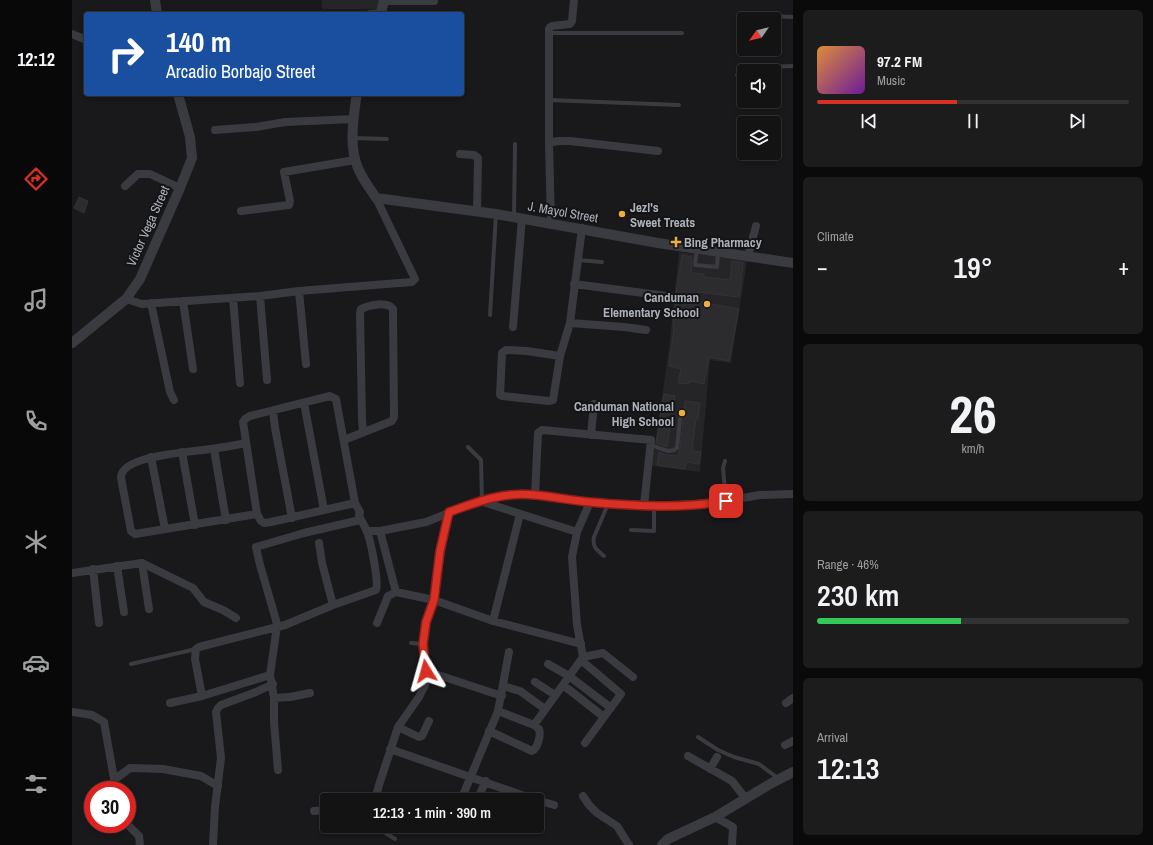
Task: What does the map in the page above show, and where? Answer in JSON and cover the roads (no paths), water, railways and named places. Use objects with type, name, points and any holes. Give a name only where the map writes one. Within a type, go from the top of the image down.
[{"type":"street","points":[[155,0],[157,12]]},
{"type":"street","points":[[551,223],[549,33],[550,27],[570,24],[572,21],[574,0]]},
{"type":"street","points":[[382,12],[384,1],[434,1]]},
{"type":"street","points":[[72,34],[84,39]]},
{"type":"street","name":"Victor Vega Street","points":[[72,343],[126,299],[140,279],[180,188],[192,158],[190,137],[179,96]]},
{"type":"street","points":[[126,299],[142,304],[152,304],[412,282],[415,279],[376,198],[361,175],[355,160],[352,138],[357,96]]},
{"type":"street","points":[[215,130],[256,127],[285,122],[354,119]]},
{"type":"street","points":[[549,143],[570,141],[658,151]]},
{"type":"street","points":[[460,154],[474,155],[478,158],[477,211]]},
{"type":"street","points":[[241,211],[289,205],[290,201],[284,172],[355,160]]},
{"type":"street","points":[[125,186],[138,174],[150,174],[180,188]]},
{"type":"street","name":"J. Mayol Street","points":[[376,198],[477,211],[582,228],[658,243],[793,263]]},
{"type":"street","points":[[513,327],[518,218]]},
{"type":"street","points":[[748,256],[756,226]]},
{"type":"street","points":[[560,356],[527,351],[506,350],[502,353],[500,394],[502,396],[549,401],[553,400],[560,356],[570,323],[582,228]]},
{"type":"street","points":[[574,284],[674,297]]},
{"type":"street","points":[[299,291],[306,364]]},
{"type":"street","points":[[260,296],[267,380]]},
{"type":"street","points":[[233,298],[240,382]]},
{"type":"street","points":[[183,301],[193,369]]},
{"type":"street","points":[[152,304],[170,392],[174,400]]},
{"type":"street","points":[[344,440],[392,421],[395,412],[393,309],[390,305],[385,304],[366,306],[361,309],[360,313],[362,419],[364,432]]},
{"type":"street","points":[[570,323],[646,330]]},
{"type":"street","points":[[202,696],[195,659],[196,649],[199,647],[285,625],[334,605],[373,592],[377,588],[375,568],[367,531],[358,512],[336,399],[330,396],[273,410],[245,419],[243,422],[257,514],[261,521],[264,523],[324,510],[358,512]]},
{"type":"street","points":[[304,402],[324,510]]},
{"type":"street","points":[[591,435],[594,404]]},
{"type":"street","points":[[273,410],[292,518]]},
{"type":"street","points":[[535,495],[538,433],[540,431],[651,440],[644,505]]},
{"type":"street","points":[[246,443],[214,449],[151,457],[125,469],[121,475],[131,531],[135,534],[257,514]]},
{"type":"street","points":[[214,449],[226,520]]},
{"type":"street","points":[[182,452],[195,525]]},
{"type":"street","points":[[151,457],[165,529]]},
{"type":"street","points":[[367,531],[380,531],[426,522],[481,501],[511,495],[535,495],[609,504],[654,505],[713,503],[760,496],[793,494]]},
{"type":"street","points":[[481,501],[577,532]]},
{"type":"street","points":[[534,725],[582,658],[577,625],[572,557],[577,532],[590,502]]},
{"type":"street","points":[[278,770],[274,722],[273,684],[270,675],[277,626],[256,547],[311,532],[358,512]]},
{"type":"street","points":[[377,793],[398,727],[419,697],[425,685],[426,671],[423,644],[426,622],[434,600],[440,551],[449,512]]},
{"type":"street","points":[[493,621],[520,514]]},
{"type":"street","points":[[380,531],[396,592]]},
{"type":"street","points":[[319,543],[322,563],[334,605]]},
{"type":"street","points":[[142,563],[149,609]]},
{"type":"street","points":[[72,572],[142,563],[193,588],[204,602],[224,610],[236,618]]},
{"type":"street","points":[[117,566],[124,612]]},
{"type":"street","points":[[93,570],[99,623]]},
{"type":"street","points":[[377,623],[388,596],[396,592],[434,600],[493,621],[581,644]]},
{"type":"street","points":[[464,793],[498,711],[509,652]]},
{"type":"street","points":[[582,658],[603,653],[633,677]]},
{"type":"street","points":[[582,658],[621,694],[585,743]]},
{"type":"street","points":[[548,664],[569,676],[611,708]]},
{"type":"street","points":[[426,671],[502,696]]},
{"type":"street","points":[[170,703],[202,696],[270,675]]},
{"type":"street","points":[[535,682],[555,695]]},
{"type":"street","points":[[213,845],[215,807],[221,758],[216,712],[218,708],[273,684]]},
{"type":"street","points":[[563,685],[604,717]]},
{"type":"street","points":[[503,686],[520,691],[545,709]]},
{"type":"street","points":[[274,698],[310,693]]},
{"type":"street","points":[[490,731],[532,751],[536,749],[540,733],[539,729],[534,725],[498,711]]},
{"type":"street","points":[[72,712],[92,714],[104,722],[114,780],[130,768],[163,769],[201,776],[218,786]]},
{"type":"street","points":[[398,727],[420,737],[422,736],[429,721]]},
{"type":"street","points":[[785,746],[793,741]]},
{"type":"street","points":[[390,749],[518,793]]},
{"type":"street","points":[[688,756],[732,782],[746,799]]},
{"type":"street","points":[[710,769],[717,757]]},
{"type":"street","points":[[662,845],[668,839],[715,818],[793,772]]},
{"type":"street","points":[[480,793],[486,781]]},
{"type":"street","points":[[583,796],[597,813],[617,826],[629,845]]},
{"type":"street","points":[[544,802],[554,805]]},
{"type":"street","points":[[314,811],[320,811]]},
{"type":"street","points":[[715,818],[733,827],[732,845]]},
{"type":"street","points":[[135,833],[138,836],[140,845]]},
{"type":"lane","points":[[781,16],[793,17]]},
{"type":"lane","points":[[549,33],[682,33]]},
{"type":"lane","points":[[781,66],[793,66]]},
{"type":"lane","points":[[549,100],[679,105]]},
{"type":"lane","points":[[352,138],[387,139]]},
{"type":"lane","points":[[514,144],[518,218]]},
{"type":"lane","points":[[490,316],[496,214]]},
{"type":"lane","points":[[697,249],[695,265],[717,267],[718,252]]},
{"type":"lane","points":[[577,260],[602,262]]},
{"type":"lane","points":[[650,445],[667,451],[674,451],[677,448],[680,419]]},
{"type":"lane","points":[[468,447],[481,460],[481,501]]},
{"type":"lane","points":[[725,461],[723,468],[726,501]]},
{"type":"lane","points":[[604,556],[594,547],[593,542],[609,504]]},
{"type":"lane","points":[[631,530],[654,531],[654,505]]},
{"type":"lane","points":[[411,643],[423,644]]},
{"type":"lane","points":[[131,664],[196,649]]},
{"type":"lane","points":[[698,737],[718,750],[734,757],[759,764],[779,780]]},
{"type":"lane","points":[[386,833],[395,839]]},
{"type":"place","name":"Jezl's Sweet Treats","points":[[622,214]]},
{"type":"place","name":"Bing Pharmacy","points":[[676,242]]},
{"type":"place","name":"Canduman Elementary School","points":[[707,304]]},
{"type":"place","name":"Canduman National High School","points":[[682,413]]}]
